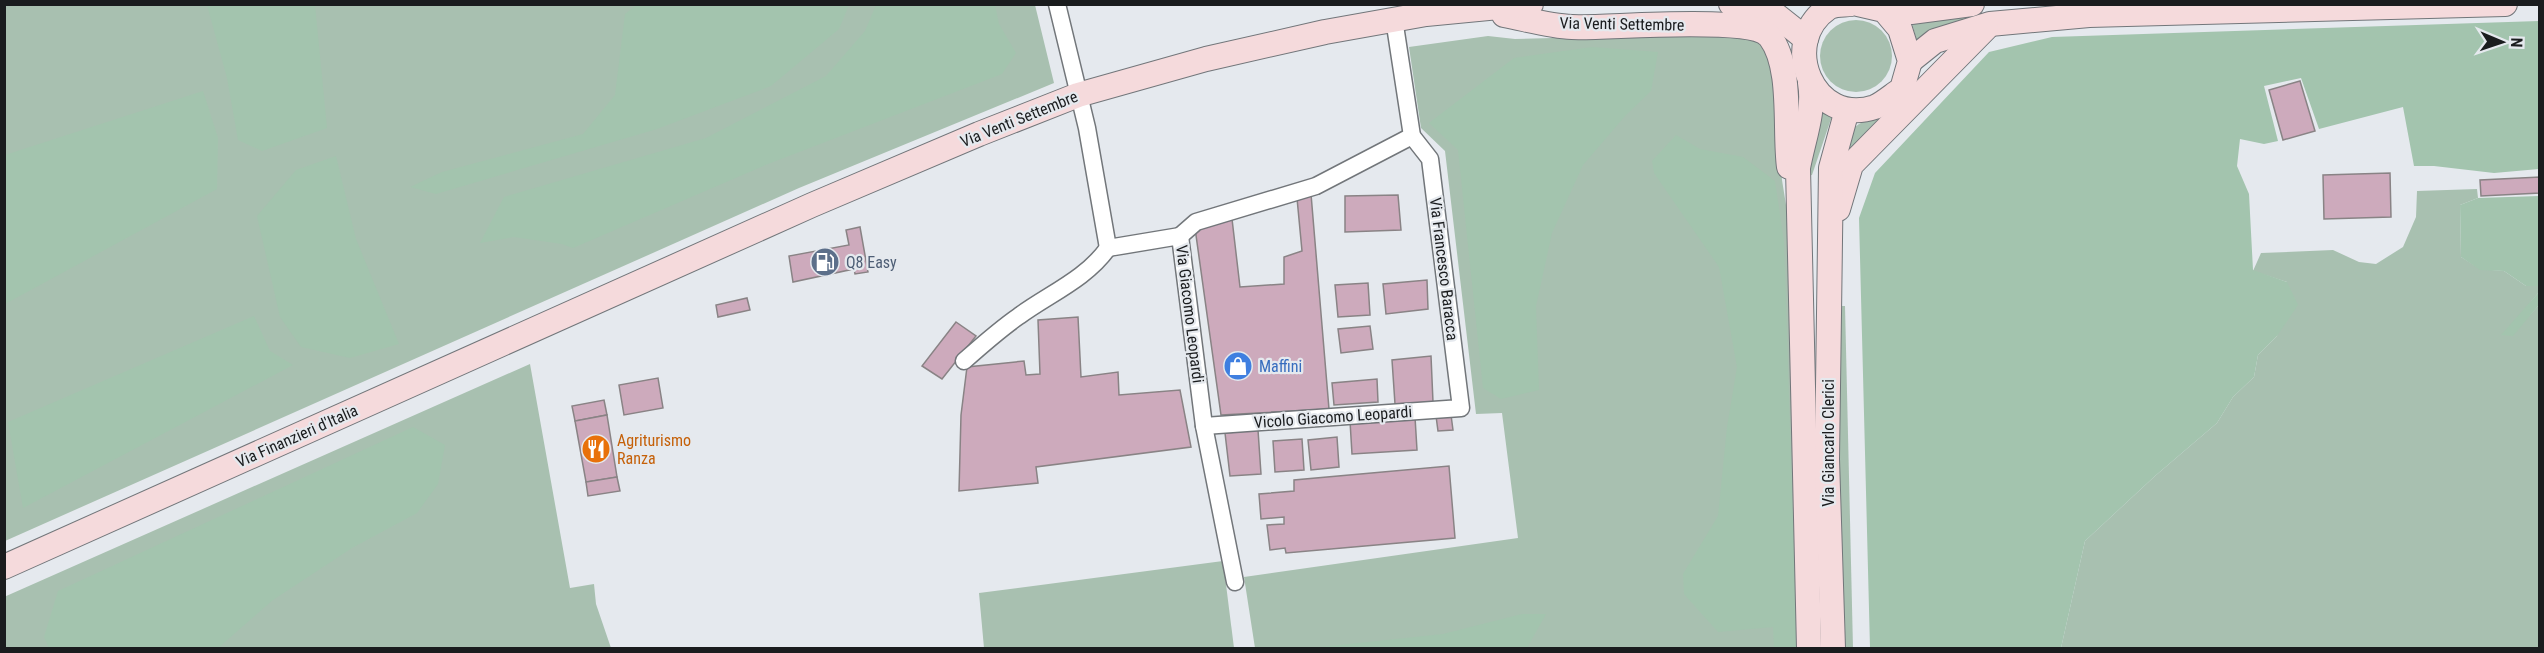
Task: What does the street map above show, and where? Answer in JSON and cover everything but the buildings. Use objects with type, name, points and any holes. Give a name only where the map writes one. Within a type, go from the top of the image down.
[{"type":"street","points":[[964,361],[1019,315],[1068,286],[1101,258],[1108,248],[1087,128],[1057,4]]},
{"type":"street","name":"Via Venti Settembre","points":[[589,305],[854,187],[1078,95],[1136,77],[1256,47],[1394,19],[1425,9],[1472,9],[1531,4]]},
{"type":"street","points":[[1731,4],[1777,16],[1806,39],[1815,22],[1829,6]]},
{"type":"street","points":[[1858,4],[1884,10],[1911,12],[1972,4]]},
{"type":"street","points":[[1910,61],[1935,41],[1990,24],[2089,15],[2505,4]]},
{"type":"street","name":"Via Venti Settembre","points":[[1472,9],[1571,27],[1728,24],[1762,30],[1770,36]]},
{"type":"street","points":[[1810,83],[1826,102],[1847,110],[1875,107],[1902,89],[1910,61],[1900,29],[1884,10]]},
{"type":"street","name":"Via Francesco Baracca","points":[[1394,19],[1412,136],[1430,159],[1461,408]]},
{"type":"street","name":"Via Giancarlo Clerici","points":[[1830,237],[1851,165],[1990,24]]},
{"type":"street","name":"Via Giancarlo Clerici","points":[[1770,36],[1784,72],[1788,156],[1801,249]]},
{"type":"street","name":"Via Giancarlo Clerici","points":[[1806,39],[1803,60],[1812,96],[1798,168],[1809,648]]},
{"type":"street","name":"Via Giancarlo Clerici","points":[[1833,648],[1827,459],[1831,168],[1847,110]]},
{"type":"street","points":[[1180,236],[1196,222],[1316,186],[1412,136]]},
{"type":"street","name":"Via Giacomo Leopardi","points":[[1108,248],[1180,236],[1204,426],[1235,582]]},
{"type":"street","name":"Via Finanzieri d'Italia","points":[[4,567],[589,305]]},
{"type":"street","name":"Vicolo Giacomo Leopardi","points":[[1204,426],[1461,408]]},
{"type":"green space","points":[[638,4],[849,5],[839,29],[771,86],[657,129],[436,194],[410,187],[442,172],[583,134],[615,95],[625,14]]},
{"type":"green space","points":[[4,5],[1035,5],[1054,83],[799,188],[5,541]]},
{"type":"green space","points":[[207,5],[315,5],[327,128],[262,151],[238,140],[227,78]]},
{"type":"green space","points":[[876,5],[995,5],[999,24],[1016,53],[1002,74],[768,164],[573,248],[562,244],[514,237],[480,243],[504,197],[706,138],[826,76],[865,31]]},
{"type":"green space","points":[[1969,11],[1970,19],[1918,46],[1912,23]]},
{"type":"green space","points":[[1863,20],[1882,30],[1890,42],[1892,56],[1890,70],[1882,82],[1870,90],[1849,92],[1830,82],[1822,70],[1820,49],[1830,30],[1842,22]]},
{"type":"green space","points":[[2539,21],[2539,169],[2494,173],[2414,166],[2403,107],[2319,129],[2301,78],[2264,86],[2278,141],[2264,144],[2240,139],[2237,166],[2249,194],[2253,270],[2287,282],[2298,305],[2277,336],[2258,355],[2254,377],[2233,397],[2217,423],[2155,476],[2085,541],[2061,648],[1870,648],[1859,218],[1875,173],[1989,52],[2052,37]]},
{"type":"green space","points":[[1743,33],[1769,49],[1775,70],[1782,180],[1794,255],[1803,648],[1255,648],[1244,577],[1518,538],[1502,413],[1476,414],[1445,151],[1421,128],[1409,47],[1488,36],[1515,39]]},
{"type":"green space","points":[[1592,47],[1658,52],[1651,91],[1625,116],[1583,165],[1552,233],[1536,306],[1539,390],[1501,399],[1483,388],[1458,150],[1429,123],[1514,58]]},
{"type":"green space","points":[[203,91],[218,138],[217,189],[5,304],[5,155]]},
{"type":"green space","points":[[1820,109],[1832,116],[1812,175],[1807,176]]},
{"type":"green space","points":[[1889,113],[1838,166],[1852,130],[1867,120]]},
{"type":"green space","points":[[1676,135],[1700,149],[1743,157],[1775,181],[1784,242],[1797,648],[1774,648],[1773,627],[1718,632],[1684,594],[1683,574],[1718,516],[1727,427],[1737,367],[1719,267],[1654,173],[1652,161]]},
{"type":"green space","points":[[336,156],[356,239],[399,344],[350,358],[301,347],[280,317],[257,216],[296,170]]},
{"type":"green space","points":[[2477,189],[2478,198],[2460,205],[2461,257],[2480,269],[2504,271],[2526,286],[2539,286],[2539,292],[2525,309],[2529,316],[2539,305],[2539,648],[2061,648],[2085,541],[2155,476],[2217,423],[2233,397],[2254,377],[2258,355],[2277,336],[2287,282],[2253,271],[2261,253],[2333,250],[2359,262],[2376,264],[2403,247],[2416,217],[2417,191]]},
{"type":"green space","points":[[2539,196],[2539,286],[2526,286],[2504,271],[2480,270],[2461,257],[2460,205],[2478,198]]},
{"type":"green space","points":[[2539,292],[2539,305],[2513,336],[2501,335]]},
{"type":"green space","points":[[1840,306],[1845,306],[1853,648],[1836,648]]},
{"type":"green space","points":[[254,316],[270,351],[293,365],[23,508],[8,422]]},
{"type":"green space","points":[[530,364],[570,588],[594,584],[596,604],[611,648],[5,648],[4,597]]},
{"type":"green space","points":[[413,427],[445,445],[438,484],[417,513],[352,548],[273,600],[218,648],[49,648],[44,637],[58,591]]},
{"type":"green space","points":[[1223,561],[1234,648],[984,648],[979,593]]},
{"type":"green space","points":[[1522,614],[1546,614],[1527,648],[1311,648],[1443,634]]},
{"type":"place","name":"Q8 Easy","points":[[825,262]]},
{"type":"place","name":"Maffini","points":[[1238,366]]},
{"type":"place","name":"Agriturismo Ranza","points":[[596,449]]}]
